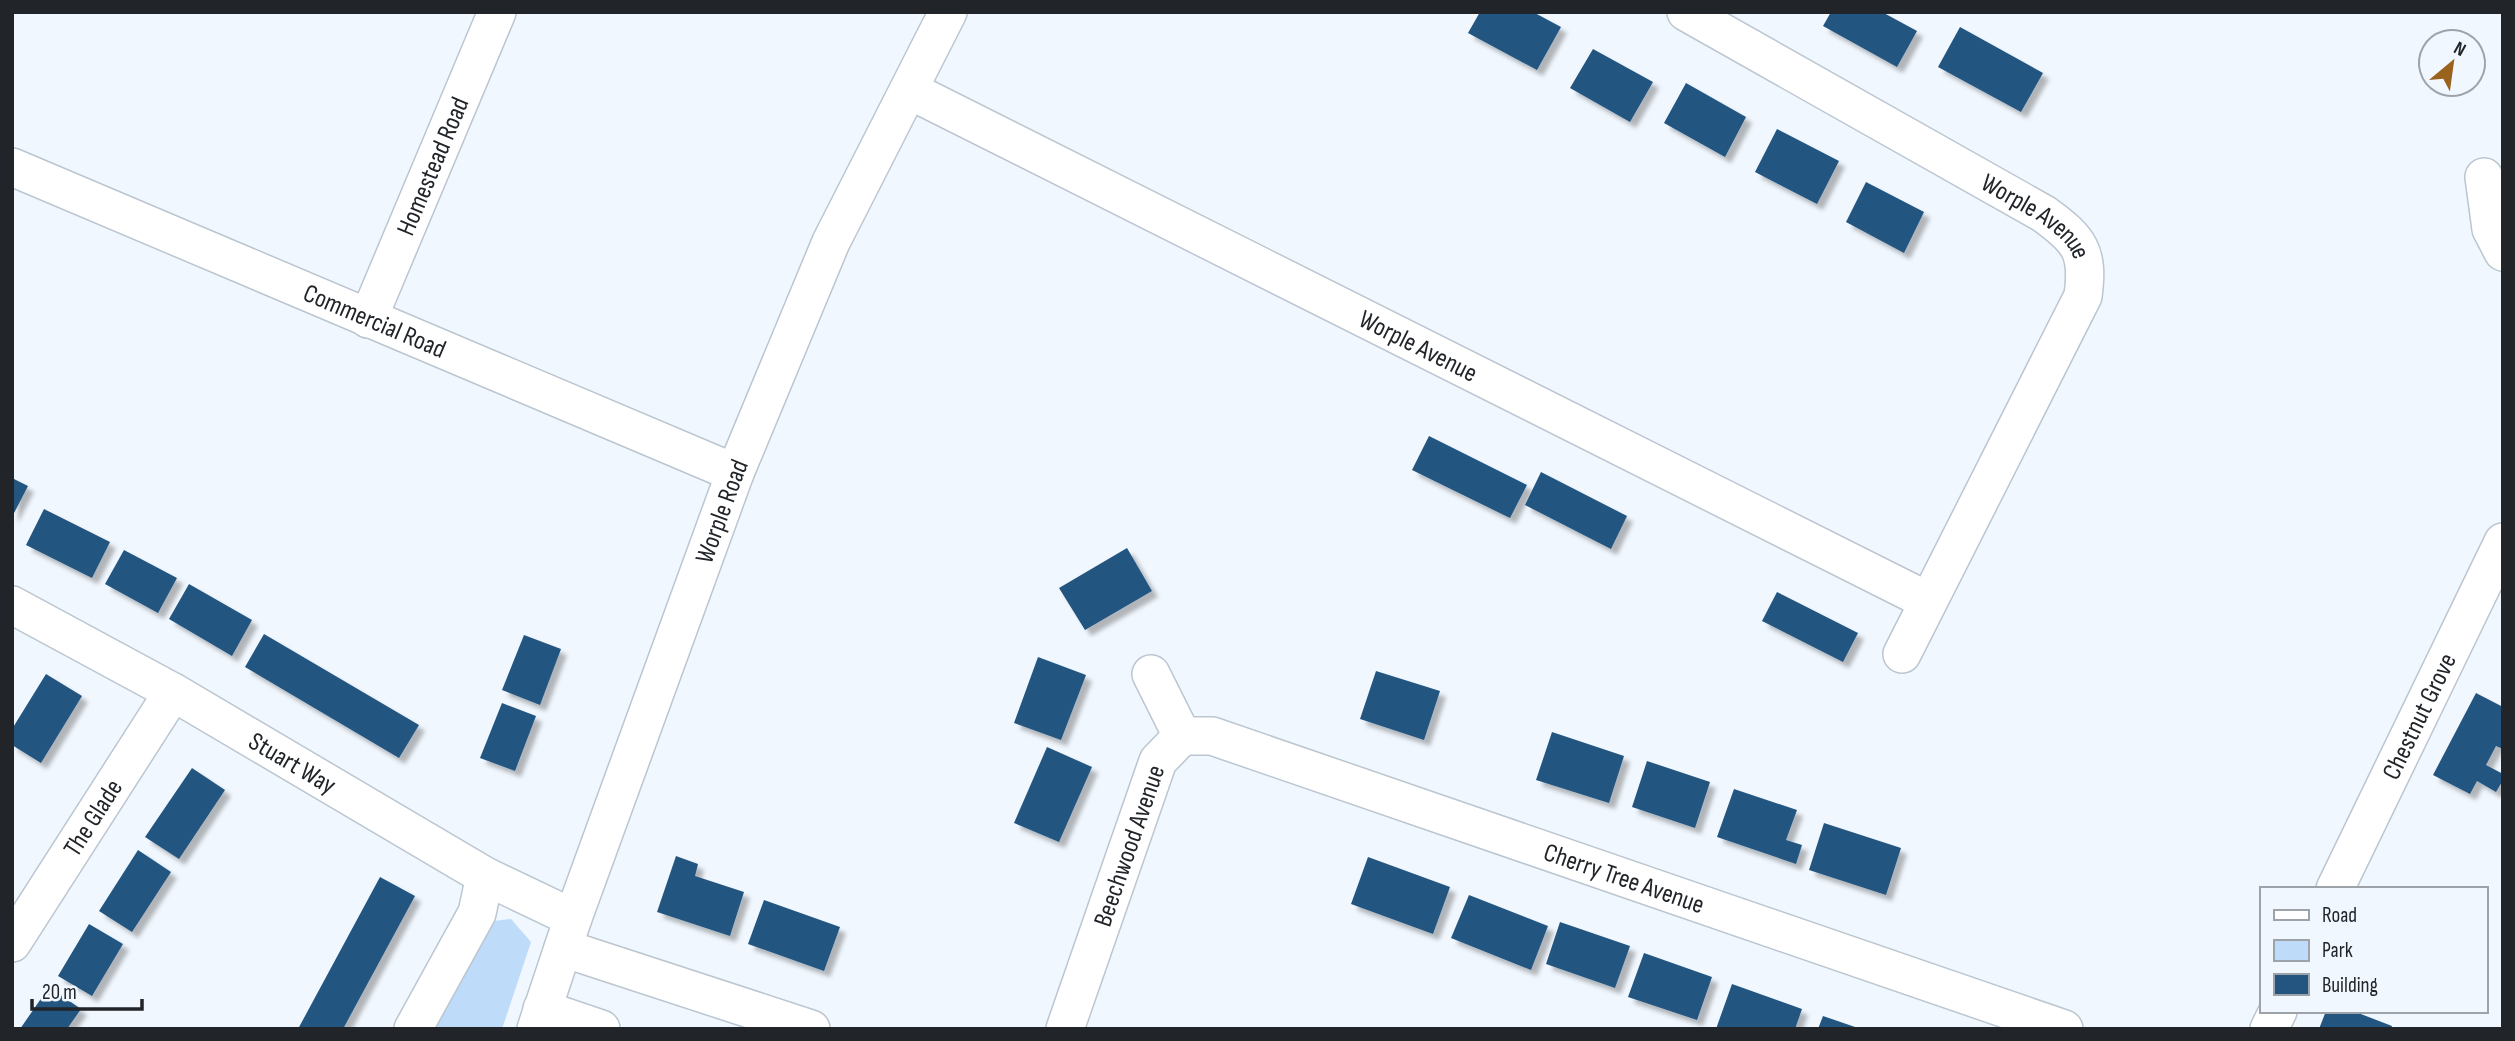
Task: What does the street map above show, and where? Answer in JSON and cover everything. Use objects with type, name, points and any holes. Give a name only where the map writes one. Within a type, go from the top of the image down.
[{"type":"street","name":"Homestead Road","points":[[368,319],[497,12]]},
{"type":"street","name":"Worple Road","points":[[539,1019],[735,474],[831,242],[948,12]]},
{"type":"street","name":"Worple Avenue","points":[[1686,12],[2044,214],[2069,232],[2087,265],[2083,296],[1902,654]]},
{"type":"street","name":"Worple Avenue","points":[[909,90],[1928,601]]},
{"type":"street","name":"Commercial Road","points":[[12,167],[735,474]]},
{"type":"street","points":[[2484,177],[2491,229],[2503,252]]},
{"type":"street","name":"Chestnut Grove","points":[[2336,887],[2503,542]]},
{"type":"street","name":"Stuart Way","points":[[12,605],[173,692],[485,876],[568,933],[811,1029]]},
{"type":"street","name":"Beechwood Avenue","points":[[1065,1029],[1158,761],[1182,736],[1152,674]]},
{"type":"street","name":"The Glade","points":[[12,943],[173,692]]},
{"type":"street","name":"Cherry Tree Avenue","points":[[1182,736],[1212,737],[2064,1029]]},
{"type":"street","points":[[413,1029],[477,913],[485,876]]},
{"type":"street","points":[[2269,1029],[2277,1013]]},
{"type":"street","points":[[539,1019],[601,1029]]},
{"type":"green space","points":[[511,919],[531,942],[502,1029],[419,1029],[486,922]]},
{"type":"building","points":[[1480,12],[1533,12],[1561,27],[1537,70],[1468,33]]},
{"type":"building","points":[[1831,12],[1882,12],[1917,31],[1897,67],[1823,26]]},
{"type":"building","points":[[1960,27],[2043,73],[2021,112],[1938,67]]},
{"type":"building","points":[[1593,49],[1653,82],[1630,122],[1570,88]]},
{"type":"building","points":[[1686,83],[1746,117],[1725,157],[1664,123]]},
{"type":"building","points":[[1777,129],[1839,161],[1817,204],[1755,172]]},
{"type":"building","points":[[1866,182],[1924,212],[1904,253],[1846,222]]},
{"type":"building","points":[[1429,436],[1527,485],[1510,518],[1412,470]]},
{"type":"building","points":[[1541,472],[1627,516],[1611,549],[1525,505]]},
{"type":"building","points":[[12,478],[28,486],[12,517]]},
{"type":"building","points":[[44,509],[110,542],[92,578],[26,545]]},
{"type":"building","points":[[1127,548],[1152,591],[1085,630],[1059,588]]},
{"type":"building","points":[[124,550],[177,578],[158,613],[105,584]]},
{"type":"building","points":[[189,584],[252,620],[232,656],[169,619]]},
{"type":"building","points":[[1777,592],[1858,633],[1843,662],[1762,621]]},
{"type":"building","points":[[264,634],[419,725],[399,758],[245,667]]},
{"type":"building","points":[[524,635],[561,649],[540,705],[502,690]]},
{"type":"building","points":[[1038,657],[1086,675],[1061,740],[1014,723]]},
{"type":"building","points":[[1376,671],[1440,691],[1424,740],[1360,719]]},
{"type":"building","points":[[46,674],[82,696],[41,763],[12,745],[12,729]]},
{"type":"building","points":[[2476,693],[2503,707],[2503,749],[2496,746],[2486,765],[2503,774],[2503,780],[2496,792],[2477,781],[2470,794],[2433,775]]},
{"type":"building","points":[[502,703],[536,716],[515,771],[480,758]]},
{"type":"building","points":[[1552,732],[1624,756],[1609,803],[1536,780]]},
{"type":"building","points":[[1047,747],[1092,767],[1059,842],[1014,823]]},
{"type":"building","points":[[1647,761],[1710,782],[1695,828],[1632,807]]},
{"type":"building","points":[[192,768],[225,790],[179,859],[145,837]]},
{"type":"building","points":[[1734,789],[1797,810],[1786,840],[1802,845],[1796,864],[1717,837]]},
{"type":"building","points":[[1824,823],[1901,848],[1886,895],[1809,870]]},
{"type":"building","points":[[138,850],[171,872],[132,932],[99,911]]},
{"type":"building","points":[[676,856],[698,864],[695,876],[744,892],[730,936],[657,912]]},
{"type":"building","points":[[1368,857],[1450,887],[1433,934],[1351,904]]},
{"type":"building","points":[[380,877],[415,896],[343,1029],[298,1029]]},
{"type":"building","points":[[1469,895],[1548,926],[1531,970],[1451,938]]},
{"type":"building","points":[[764,900],[840,927],[824,971],[748,944]]},
{"type":"building","points":[[1560,922],[1630,946],[1615,988],[1546,964]]},
{"type":"building","points":[[89,924],[123,944],[92,996],[58,976]]},
{"type":"building","points":[[1644,953],[1712,977],[1697,1020],[1628,997]]},
{"type":"building","points":[[1732,984],[1802,1009],[1795,1029],[1716,1029]]},
{"type":"building","points":[[49,987],[81,1009],[67,1029],[20,1029]]},
{"type":"building","points":[[2325,1013],[2358,1013],[2392,1026],[2391,1029],[2319,1029]]},
{"type":"building","points":[[1823,1016],[1858,1028],[1858,1029],[1818,1029]]}]
